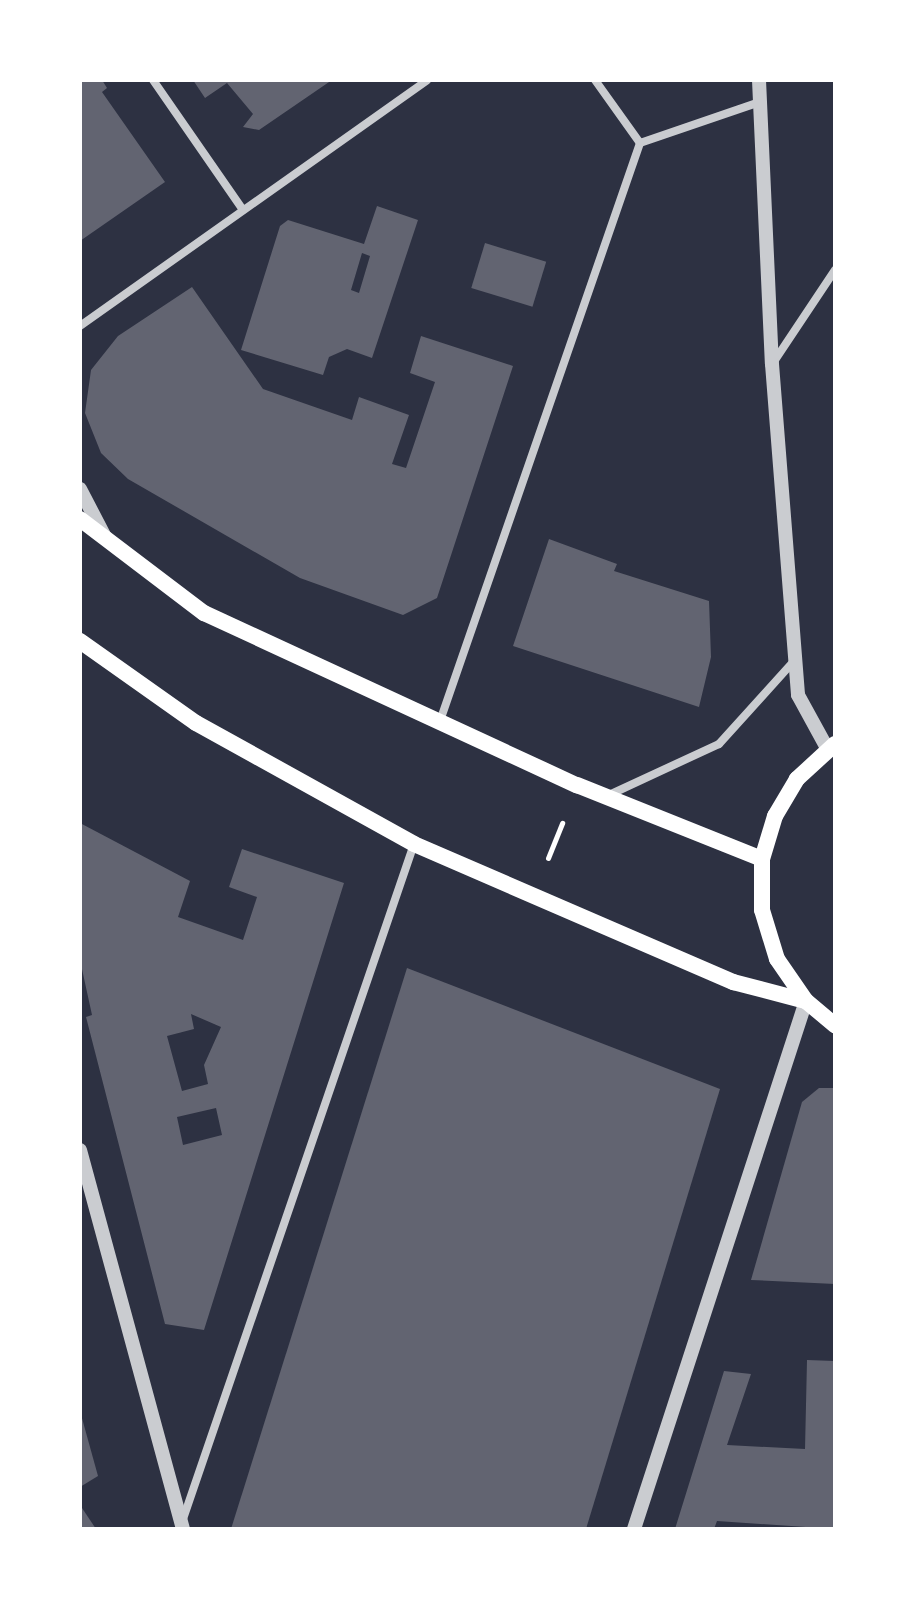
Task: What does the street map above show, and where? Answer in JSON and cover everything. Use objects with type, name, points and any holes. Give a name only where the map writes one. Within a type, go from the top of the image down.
[{"type":"main road","points":[[80,519],[204,613],[577,785],[762,859]]},
{"type":"main road","points":[[80,641],[196,723],[414,844],[733,982],[806,1001]]},
{"type":"main road","points":[[831,746],[797,779],[775,816],[762,859],[762,910],[777,959],[806,1001],[835,1025]]},
{"type":"street","points":[[153,80],[243,210]]},
{"type":"street","points":[[80,326],[427,80]]},
{"type":"street","points":[[595,80],[640,143]]},
{"type":"street","points":[[759,80],[772,364],[798,695],[831,746]]},
{"type":"street","points":[[640,143],[760,102]]},
{"type":"street","points":[[440,721],[640,143]]},
{"type":"street","points":[[772,364],[835,270]]},
{"type":"street","points":[[80,489],[107,539]]},
{"type":"street","points":[[606,796],[719,744],[795,660]]},
{"type":"street","points":[[182,1526],[414,844]]},
{"type":"street","points":[[634,1529],[806,1001]]},
{"type":"street","points":[[80,1150],[182,1526]]},
{"type":"path","points":[[533,896],[577,785]]},
{"type":"building","points":[[80,80],[102,80],[107,88],[102,92],[165,182],[80,241]]},
{"type":"building","points":[[193,80],[332,80],[259,130],[243,127],[253,114],[227,83],[205,98]]},
{"type":"building","points":[[377,206],[418,220],[372,358],[347,349],[329,357],[323,375],[241,350],[280,226],[288,220],[364,244]],"holes":[[[362,253],[370,256],[359,293],[351,290]]]},
{"type":"building","points":[[485,243],[546,262],[532,307],[471,288]]},
{"type":"building","points":[[192,287],[263,389],[352,420],[359,397],[409,415],[392,464],[406,468],[435,382],[410,373],[421,336],[513,366],[437,598],[403,615],[300,578],[128,479],[101,453],[85,413],[91,370],[118,336]]},
{"type":"building","points":[[549,539],[617,564],[614,571],[709,601],[711,657],[699,707],[513,646]]},
{"type":"building","points":[[80,823],[190,881],[178,917],[243,940],[257,897],[229,887],[242,849],[344,883],[204,1330],[165,1324],[86,1017],[92,1015],[80,960]],"holes":[[[191,1014],[221,1027],[204,1065],[208,1084],[182,1091],[167,1036],[194,1029]],[[216,1108],[222,1135],[183,1145],[177,1117]]]},
{"type":"building","points":[[407,968],[720,1089],[586,1529],[231,1529]]},
{"type":"building","points":[[819,1088],[835,1088],[835,1284],[751,1280],[802,1102]]},
{"type":"building","points":[[807,1360],[835,1361],[835,1529],[717,1521],[714,1529],[675,1529],[724,1371],[751,1374],[727,1445],[805,1449]]},
{"type":"building","points":[[80,1411],[98,1476],[80,1487]]},
{"type":"building","points":[[80,1505],[96,1529],[80,1529]]}]
